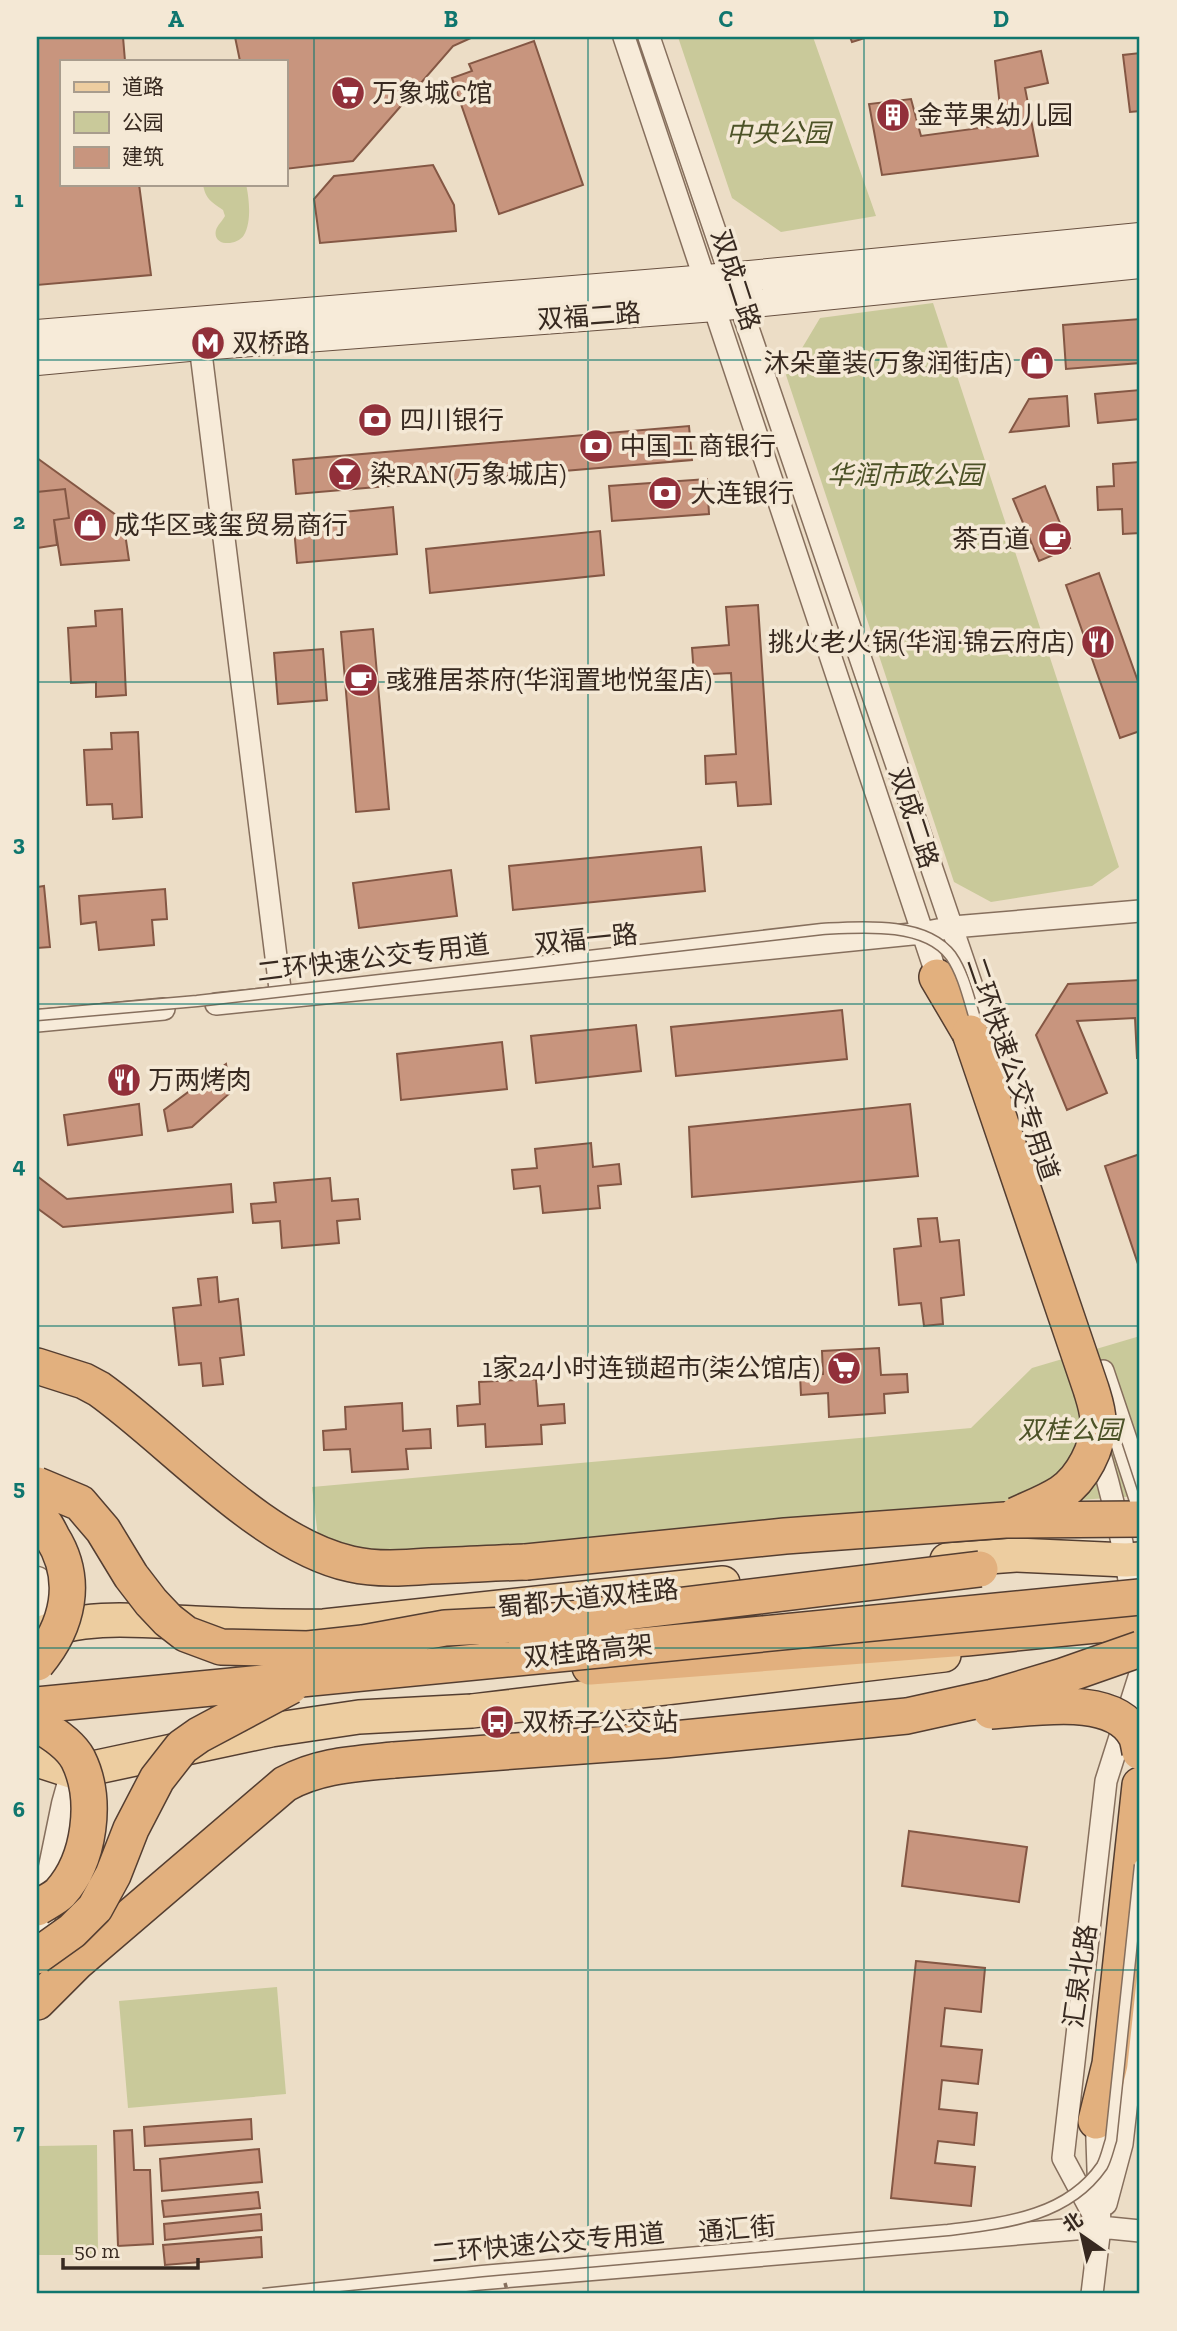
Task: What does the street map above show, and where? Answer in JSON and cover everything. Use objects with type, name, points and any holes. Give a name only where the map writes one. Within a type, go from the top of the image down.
[{"type":"highway","points":[[937,977],[970,1033],[1091,1389],[1098,1423],[1095,1442],[1087,1462],[1063,1492],[1005,1520]]},
{"type":"highway","points":[[37,1366],[84,1381],[99,1389],[260,1519],[285,1536],[351,1564],[387,1569],[526,1562],[785,1536],[1005,1520],[1140,1519]]},
{"type":"highway","points":[[37,1485],[80,1503],[103,1530],[150,1602],[186,1634],[221,1647],[304,1666],[401,1682],[1140,1627]]},
{"type":"highway","points":[[37,1515],[60,1550],[68,1576],[62,1622],[37,1663]]},
{"type":"highway","name":"双桂路高架","points":[[37,1704],[304,1666],[1136,1565]]},
{"type":"highway","points":[[221,1647],[308,1649],[445,1629],[528,1624],[980,1569]]},
{"type":"highway","points":[[907,1716],[1005,1693],[1140,1627]]},
{"type":"highway","name":"双桂路高架","points":[[37,1685],[304,1666],[1140,1627]]},
{"type":"highway","points":[[37,1956],[72,1931],[94,1908],[113,1875],[131,1829],[157,1779],[182,1747],[304,1666],[445,1629]]},
{"type":"highway","points":[[37,2002],[77,1962],[256,1807],[285,1784],[312,1771],[394,1760],[664,1740],[907,1716],[1081,1706],[1102,1709],[1118,1716],[1136,1736],[1140,1752]]},
{"type":"highway","points":[[37,1724],[53,1733],[77,1757],[85,1780],[89,1811],[87,1839],[77,1868],[59,1894],[37,1908]]},
{"type":"highway","points":[[1096,2121],[1131,1973],[1140,1785]]},
{"type":"main road","name":"双福二路","points":[[37,360],[723,292],[1140,237]]},
{"type":"main road","name":"双福二路","points":[[37,335],[723,292],[1140,262]]},
{"type":"main road","name":"蜀都大道双桂路","points":[[45,1631],[117,1620],[324,1626],[1016,1555],[1136,1565]]},
{"type":"main road","points":[[980,1569],[1136,1565]]},
{"type":"main road","points":[[255,1626],[262,1731]]},
{"type":"main road","points":[[37,1760],[74,1772],[262,1731],[359,1717],[472,1711],[953,1654],[1140,1627]]},
{"type":"street","name":"双成二路","points":[[624,37],[723,292],[953,927],[1140,1481]]},
{"type":"street","name":"双成二路","points":[[649,37],[723,292],[922,933],[1136,1565],[1140,1627]]},
{"type":"street","points":[[200,345],[281,997]]},
{"type":"street","name":"双福一路","points":[[37,1021],[922,933],[953,927],[1140,911]]},
{"type":"street","points":[[37,1580],[45,1631]]},
{"type":"street","points":[[1100,2227],[1062,2158],[1106,1782],[1140,1674]]},
{"type":"street","name":"汇泉北路","points":[[1100,2227],[1094,2081],[1140,1735]]},
{"type":"street","points":[[37,1940],[74,1772]]},
{"type":"street","name":"汇泉北路","points":[[1092,2294],[1100,2227],[1122,2144],[1131,1973]]},
{"type":"street","name":"通汇街","points":[[339,2294],[480,2286],[1100,2227],[1140,2231]]},
{"type":"lane","name":"二环快速公交专用道","points":[[37,1015],[197,1002],[822,929],[883,928],[927,937],[942,946],[958,969],[1140,1519]]},
{"type":"lane","name":"二环快速公交专用道","points":[[263,2294],[482,2271],[948,2230],[1007,2222],[1033,2215],[1059,2203],[1084,2186],[1103,2164],[1111,2140],[1140,1865]]},
{"type":"green space","name":"中央公园","points":[[678,37],[813,37],[876,216],[781,232],[732,198]]},
{"type":"green space","points":[[203,186],[246,186],[249,203],[247,229],[236,242],[226,243],[218,239],[216,230],[225,216],[223,210],[207,197]]},
{"type":"green space","name":"华润市政公园","points":[[933,303],[1119,867],[1092,886],[991,902],[954,882],[786,375],[820,318]]},
{"type":"green space","name":"双桂公园","points":[[1140,1336],[1140,1496],[1015,1504],[425,1554],[373,1555],[318,1537],[312,1487],[971,1428],[1032,1368]]},
{"type":"green space","points":[[277,1987],[286,2094],[128,2108],[119,2001]]},
{"type":"green space","points":[[97,2145],[98,2255],[39,2255],[39,2146]]},
{"type":"building","points":[[37,37],[123,37],[125,60],[60,60],[60,186],[139,186],[151,275],[37,285]]},
{"type":"building","name":"万象城C馆","points":[[235,37],[473,37],[453,46],[353,161],[287,169],[287,60],[240,60]]},
{"type":"building","points":[[850,37],[868,37],[852,42]]},
{"type":"building","points":[[534,41],[583,185],[499,214],[452,78],[472,71],[469,64]]},
{"type":"building","name":"金苹果幼儿园","points":[[1041,51],[1048,83],[1025,88],[1038,156],[882,175],[869,104],[911,99],[921,136],[1002,125],[995,61]]},
{"type":"building","points":[[1140,53],[1140,111],[1130,112],[1123,55]]},
{"type":"building","points":[[433,165],[454,205],[456,231],[320,243],[314,199],[334,176]]},
{"type":"building","points":[[1140,319],[1140,363],[1066,369],[1063,325]]},
{"type":"building","points":[[1034,352],[1049,369],[1035,370]]},
{"type":"building","points":[[1140,390],[1140,419],[1098,423],[1095,394]]},
{"type":"building","points":[[1067,396],[1069,426],[1010,432],[1029,399]]},
{"type":"building","points":[[689,426],[692,460],[296,494],[293,460]]},
{"type":"building","points":[[37,458],[123,520],[129,560],[61,565],[54,520],[69,518],[65,489],[37,492]]},
{"type":"building","points":[[1140,462],[1140,533],[1123,534],[1122,509],[1098,510],[1097,487],[1114,486],[1113,464]]},
{"type":"building","points":[[707,479],[709,514],[612,521],[609,486]]},
{"type":"building","points":[[1045,486],[1070,548],[1039,561],[1013,499]]},
{"type":"building","points":[[65,489],[69,518],[54,520],[57,545],[37,548],[37,492]]},
{"type":"building","points":[[393,507],[397,554],[297,563],[293,517]]},
{"type":"building","points":[[600,531],[604,575],[430,593],[426,549]]},
{"type":"building","points":[[1099,573],[1140,687],[1140,731],[1120,738],[1066,585]]},
{"type":"building","points":[[758,605],[771,804],[738,806],[736,782],[706,784],[705,756],[736,754],[731,673],[694,675],[692,648],[729,645],[726,607]]},
{"type":"building","points":[[122,609],[126,695],[96,697],[96,682],[71,683],[68,628],[96,626],[95,611]]},
{"type":"building","points":[[373,629],[389,809],[356,812],[341,632]]},
{"type":"building","points":[[323,649],[327,700],[278,704],[274,653]]},
{"type":"building","points":[[138,732],[142,817],[113,819],[112,804],[87,805],[84,750],[112,749],[111,733]]},
{"type":"building","points":[[701,847],[705,891],[513,910],[509,866]]},
{"type":"building","points":[[451,870],[457,916],[359,928],[353,883]]},
{"type":"building","points":[[44,886],[50,947],[37,948],[37,887]]},
{"type":"building","points":[[165,889],[167,919],[152,920],[154,945],[99,950],[96,922],[81,924],[79,896]]},
{"type":"building","points":[[1140,980],[1140,1058],[1137,1058],[1135,1018],[1077,1021],[1107,1093],[1067,1110],[1036,1035],[1068,984]]},
{"type":"building","points":[[842,1010],[847,1059],[676,1076],[671,1027]]},
{"type":"building","points":[[636,1025],[641,1071],[536,1083],[531,1036]]},
{"type":"building","points":[[502,1042],[507,1089],[401,1100],[397,1054]]},
{"type":"building","points":[[226,1064],[231,1092],[192,1127],[168,1131],[164,1110]]},
{"type":"building","points":[[139,1104],[142,1135],[68,1145],[64,1115]]},
{"type":"building","points":[[910,1104],[918,1176],[692,1197],[689,1127]]},
{"type":"building","points":[[591,1143],[593,1167],[619,1164],[621,1184],[598,1186],[600,1208],[543,1213],[540,1186],[514,1189],[512,1170],[537,1168],[535,1149]]},
{"type":"building","points":[[1140,1154],[1140,1270],[1105,1166]]},
{"type":"building","points":[[37,1176],[67,1199],[231,1184],[233,1212],[63,1227],[37,1208]]},
{"type":"building","points":[[330,1178],[332,1201],[358,1199],[360,1219],[337,1221],[339,1243],[282,1248],[280,1221],[253,1223],[251,1204],[276,1202],[274,1183]]},
{"type":"building","points":[[937,1218],[940,1242],[959,1240],[964,1295],[941,1298],[943,1324],[924,1326],[921,1303],[899,1305],[894,1249],[921,1246],[918,1219]]},
{"type":"building","points":[[217,1277],[219,1302],[238,1299],[244,1355],[220,1358],[223,1384],[203,1386],[201,1363],[179,1365],[173,1308],[201,1305],[198,1279]]},
{"type":"building","points":[[879,1348],[881,1375],[907,1374],[908,1392],[884,1394],[885,1413],[829,1417],[828,1393],[801,1395],[800,1375],[823,1374],[822,1351]]},
{"type":"building","points":[[536,1379],[538,1406],[564,1404],[565,1423],[541,1425],[542,1444],[486,1447],[485,1424],[458,1426],[457,1406],[480,1404],[479,1382]]},
{"type":"building","points":[[402,1403],[403,1431],[430,1429],[431,1448],[406,1449],[408,1469],[352,1472],[350,1449],[324,1450],[323,1431],[346,1429],[345,1407]]},
{"type":"building","points":[[909,1831],[1027,1847],[1019,1902],[902,1886]]},
{"type":"building","points":[[916,1961],[985,1968],[981,2012],[945,2008],[941,2046],[982,2050],[978,2084],[942,2080],[939,2109],[977,2113],[974,2145],[938,2141],[935,2163],[975,2167],[971,2206],[891,2198]]},
{"type":"building","points":[[251,2119],[252,2139],[145,2146],[144,2127]]},
{"type":"building","points":[[132,2130],[134,2170],[150,2170],[153,2244],[118,2246],[114,2131]]},
{"type":"building","points":[[259,2149],[262,2182],[162,2191],[160,2159]]},
{"type":"building","points":[[258,2192],[260,2208],[164,2217],[162,2201]]},
{"type":"building","points":[[261,2214],[262,2230],[165,2240],[164,2224]]},
{"type":"building","points":[[261,2237],[262,2257],[165,2265],[163,2245]]},
{"type":"place","name":"万象城C馆","points":[[348,93]]},
{"type":"place","name":"金苹果幼儿园","points":[[893,115]]},
{"type":"place","name":"双桥路","points":[[208,343]]},
{"type":"place","name":"沐朵童装(万象润街店)","points":[[1037,363]]},
{"type":"place","name":"四川银行","points":[[375,420]]},
{"type":"place","name":"中国工商银行","points":[[596,446]]},
{"type":"place","name":"染RAN(万象城店)","points":[[345,474]]},
{"type":"place","name":"大连银行","points":[[665,493]]},
{"type":"place","name":"成华区彧玺贸易商行","points":[[90,525]]},
{"type":"place","name":"茶百道","points":[[1055,539]]},
{"type":"place","name":"挑火老火锅(华润·锦云府店)","points":[[1098,642]]},
{"type":"place","name":"彧雅居茶府(华润置地悦玺店)","points":[[361,680]]},
{"type":"place","name":"万两烤肉","points":[[124,1080]]},
{"type":"place","name":"1家24小时连锁超市(柒公馆店)","points":[[844,1368]]},
{"type":"place","name":"双桥子公交站","points":[[497,1722]]}]
